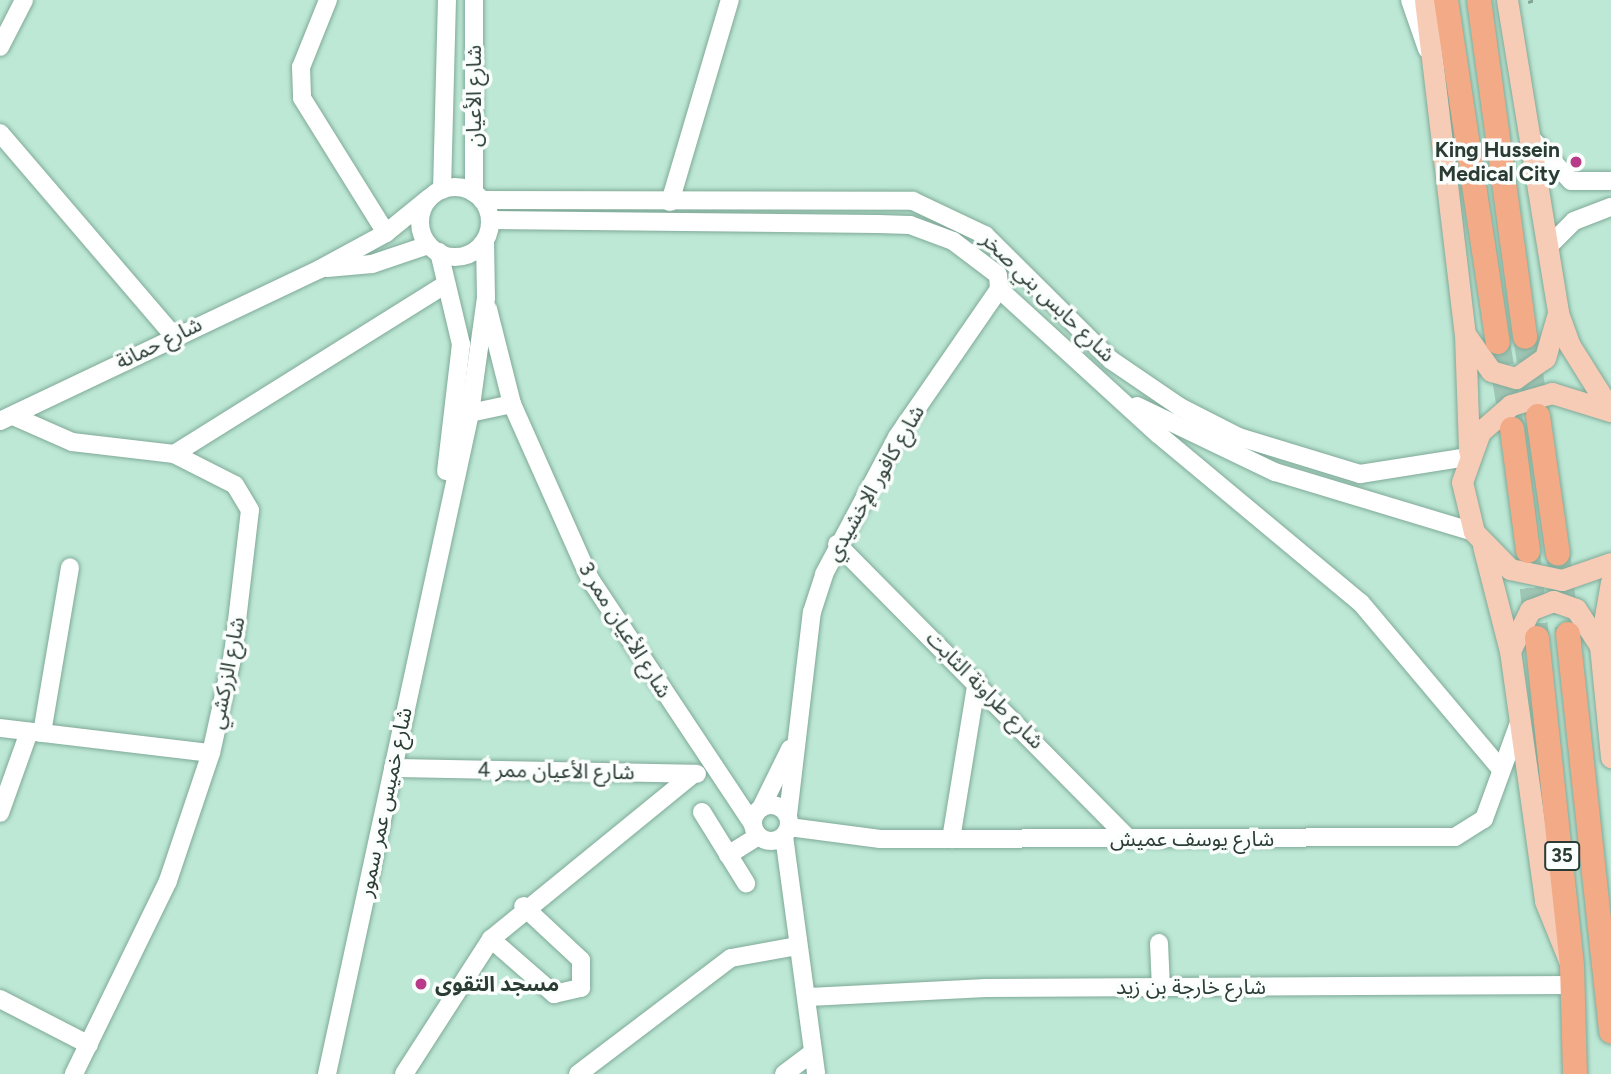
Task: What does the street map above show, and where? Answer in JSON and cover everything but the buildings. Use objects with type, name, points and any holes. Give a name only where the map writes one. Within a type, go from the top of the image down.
[{"type":"highway","points":[[1447,0],[1498,342]]},
{"type":"highway","points":[[1479,0],[1525,337]]},
{"type":"highway","points":[[1538,416],[1558,554]]},
{"type":"highway","points":[[1512,429],[1528,551]]},
{"type":"highway","name":"35","points":[[1568,634],[1610,968],[1611,1032]]},
{"type":"highway","name":"35","points":[[1537,638],[1572,976],[1575,1074]]},
{"type":"main road","points":[[1425,0],[1465,334],[1468,454],[1462,495],[1478,539],[1510,651],[1545,901],[1572,976]]},
{"type":"main road","points":[[1517,1],[1528,134],[1558,313],[1569,344],[1611,412]]},
{"type":"main road","points":[[1465,334],[1497,375],[1523,376],[1545,358],[1558,313]]},
{"type":"main road","points":[[1468,454],[1494,416],[1531,397],[1573,395],[1611,412]]},
{"type":"main road","points":[[1478,539],[1510,569],[1544,579],[1579,577],[1611,562]]},
{"type":"main road","points":[[1611,582],[1600,646],[1611,757]]},
{"type":"main road","points":[[1510,651],[1530,610],[1553,601],[1576,609],[1600,646]]},
{"type":"street","points":[[0,47],[24,0]]},
{"type":"street","points":[[328,0],[301,68],[302,97],[386,233]]},
{"type":"street","name":"شارع الأعيان","points":[[436,194],[447,0]]},
{"type":"street","name":"شارع الأعيان","points":[[474,0],[478,196]]},
{"type":"street","points":[[670,202],[730,0]]},
{"type":"street","points":[[1410,0],[1430,55]]},
{"type":"street","points":[[0,133],[173,335]]},
{"type":"street","points":[[1528,134],[1571,181],[1611,181]]},
{"type":"street","points":[[436,194],[478,196],[490,220],[485,242],[458,257],[434,248],[420,216],[436,194]]},
{"type":"street","name":"شارع حمانة","points":[[6,418],[173,335],[320,268],[386,233],[436,194]]},
{"type":"street","name":"شارع حابس بني صخر","points":[[478,196],[670,202],[889,199],[937,208],[985,235],[1130,374],[1239,437],[1360,474],[1468,454]]},
{"type":"street","points":[[1547,248],[1574,221],[1611,207]]},
{"type":"street","name":"شارع حابس بني صخر","points":[[490,220],[910,225],[976,256],[998,275],[999,289],[1127,401],[1158,434],[1361,603],[1500,768]]},
{"type":"street","name":"شارع خميس عمر سمور","points":[[327,1074],[393,768],[440,531],[470,413],[485,298],[485,242]]},
{"type":"street","name":"شارع حمانة","points":[[320,268],[372,264],[434,248]]},
{"type":"street","name":"شارع خميس عمر سمور","points":[[434,248],[461,344],[440,531]]},
{"type":"street","points":[[174,454],[446,284]]},
{"type":"street","name":"شارع كافور الإخشيدي","points":[[816,1074],[812,1053],[809,996],[770,824],[794,740],[812,612],[837,544],[897,437],[999,289]]},
{"type":"street","name":"شارع الأعيان ممر 3","points":[[485,298],[512,404],[590,579],[718,772],[770,824]]},
{"type":"street","name":"شارع حابس بني صخر","points":[[1127,401],[1255,465],[1478,539]]},
{"type":"street","points":[[470,413],[512,404]]},
{"type":"street","name":"شارع الزركشي","points":[[6,418],[72,442],[174,454],[241,489],[250,510],[233,654],[211,753],[168,881],[74,1074]]},
{"type":"street","name":"شارع طراونة الثابت","points":[[837,544],[977,681],[1130,840]]},
{"type":"street","points":[[0,813],[36,732],[70,567]]},
{"type":"street","points":[[951,839],[977,681]]},
{"type":"street","name":"شارع يوسف عميش","points":[[770,824],[880,839],[1455,837],[1484,819],[1500,768],[1520,720]]},
{"type":"street","points":[[0,728],[211,753]]},
{"type":"street","name":"شارع كافور الإخشيدي","points":[[770,824],[794,740]]},
{"type":"street","name":"شارع الأعيان ممر 4","points":[[393,768],[693,774],[718,772]]},
{"type":"street","points":[[404,1074],[491,939],[523,906],[693,774]]},
{"type":"street","points":[[702,811],[746,883]]},
{"type":"street","points":[[728,855],[770,824]]},
{"type":"street","points":[[491,939],[554,995],[581,988],[581,960],[523,906]]},
{"type":"street","points":[[1159,943],[1161,988]]},
{"type":"street","points":[[578,1074],[731,958],[798,946]]},
{"type":"street","name":"شارع خارجة بن زيد","points":[[809,996],[1572,976]]},
{"type":"street","points":[[0,999],[89,1045]]},
{"type":"street","points":[[784,1074],[812,1053]]},
{"type":"path","points":[[1517,1],[1535,0]]},
{"type":"tunnel","points":[[1525,337],[1538,416]]},
{"type":"tunnel","points":[[1498,342],[1512,427]]},
{"type":"tunnel","points":[[1528,552],[1537,638]]},
{"type":"tunnel","points":[[1558,554],[1568,634]]},
{"type":"place","name":"King Hussein Medical City","points":[[1576,162]]},
{"type":"place","name":"مسجد التقوى","points":[[421,984]]}]
